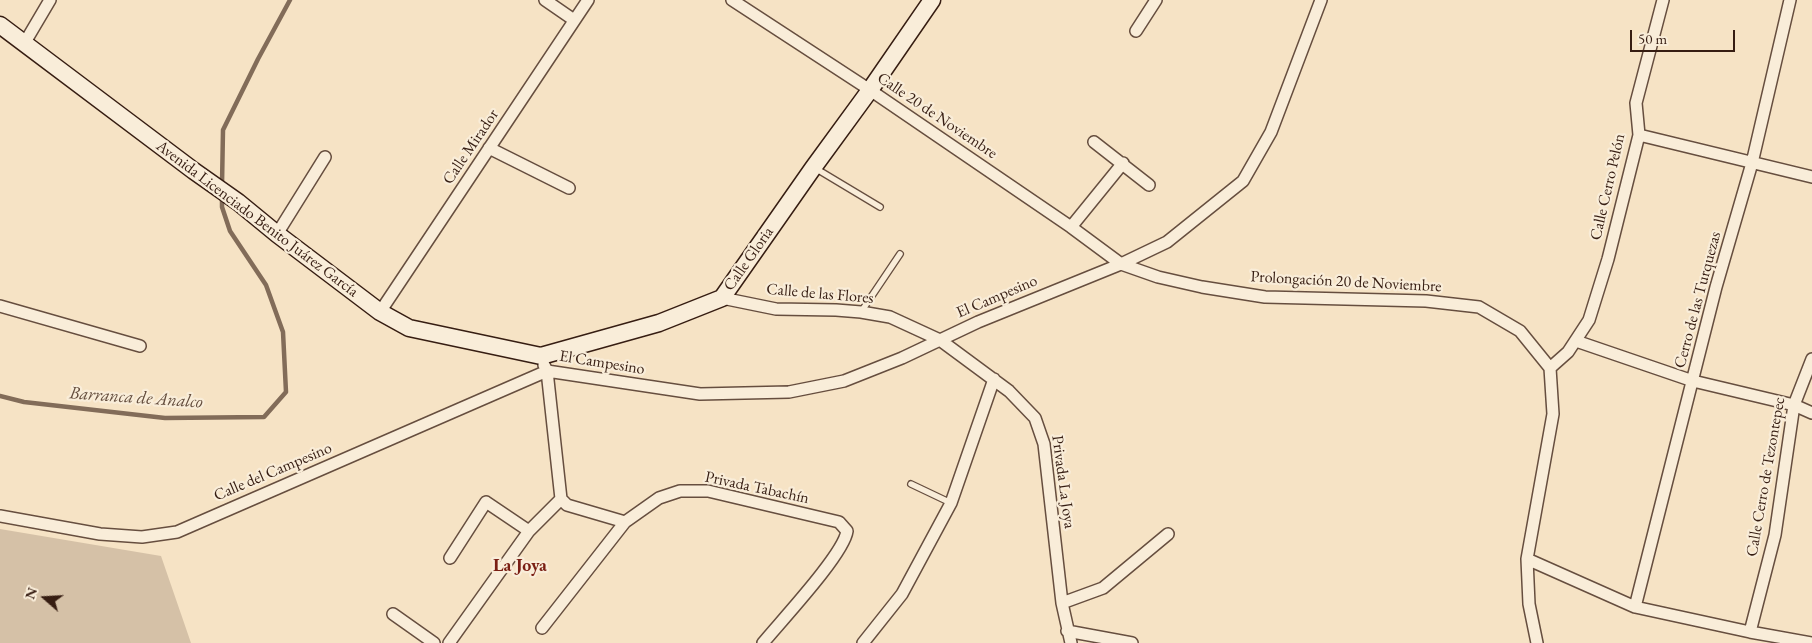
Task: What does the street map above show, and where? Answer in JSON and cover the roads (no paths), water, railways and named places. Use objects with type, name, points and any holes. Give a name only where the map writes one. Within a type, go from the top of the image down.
[{"type":"main road","name":"Calle Gloria","points":[[541,356],[659,323],[722,298],[932,0]]},
{"type":"main road","name":"Avenida Licenciado Benito Juárez García","points":[[0,25],[238,202],[380,312],[409,328],[541,356]]},
{"type":"street","points":[[24,44],[50,0]]},
{"type":"street","points":[[545,0],[574,20]]},
{"type":"street","name":"Calle Mirador","points":[[380,312],[588,0]]},
{"type":"street","name":"Calle 20 de Noviembre","points":[[732,0],[870,90],[1072,227],[1120,264]]},
{"type":"street","points":[[1136,31],[1156,0]]},
{"type":"street","name":"El Campesino","points":[[547,371],[700,394],[789,392],[844,380],[978,322],[1120,264],[1167,242],[1243,181],[1271,132],[1321,0]]},
{"type":"street","name":"Calle Cerro Pelón","points":[[1550,368],[1568,352],[1588,320],[1608,259],[1639,135],[1636,103],[1663,0]]},
{"type":"street","name":"Cerro de las Turquezas","points":[[1635,607],[1716,287],[1752,163],[1790,0]]},
{"type":"street","points":[[1639,135],[1812,177]]},
{"type":"street","points":[[1094,142],[1149,184]]},
{"type":"street","points":[[489,148],[569,188]]},
{"type":"street","points":[[277,234],[325,157]]},
{"type":"street","points":[[1072,227],[1123,163]]},
{"type":"street","name":"Prolongación 20 de Noviembre","points":[[1120,264],[1158,277],[1265,297],[1426,301],[1479,307],[1520,330],[1550,368]]},
{"type":"street","name":"Calle de las Flores","points":[[722,298],[776,309],[861,312],[890,317],[940,340]]},
{"type":"street","points":[[0,306],[140,346]]},
{"type":"street","name":"Privada La Joya","points":[[940,340],[1009,391],[1035,418],[1044,444],[1062,603],[1071,643]]},
{"type":"street","points":[[1576,341],[1693,381],[1794,405],[1812,412]]},
{"type":"street","points":[[541,356],[547,371],[561,499],[567,504],[624,522]]},
{"type":"street","name":"Calle Cerro de Tezontepec","points":[[1750,632],[1775,534],[1794,405],[1812,359]]},
{"type":"street","points":[[1537,643],[1529,604],[1527,559],[1553,414],[1550,368]]},
{"type":"street","name":"Calle del Campesino","points":[[0,516],[108,535],[142,538],[177,532],[547,371]]},
{"type":"street","points":[[863,643],[902,594],[951,503],[994,379]]},
{"type":"street","name":"Privada Tabachín","points":[[542,628],[624,522],[659,498],[680,491],[708,491],[839,522],[847,531],[846,538],[834,557],[763,643]]},
{"type":"street","points":[[449,643],[530,531],[561,499]]},
{"type":"street","points":[[450,558],[486,502],[530,531]]},
{"type":"street","points":[[1062,603],[1103,588],[1168,534]]},
{"type":"street","points":[[1527,559],[1635,607],[1750,632],[1812,642]]},
{"type":"street","points":[[393,614],[434,643]]},
{"type":"street","points":[[1067,631],[1132,643]]},
{"type":"lane","points":[[813,168],[880,206]]},
{"type":"lane","points":[[861,312],[900,254]]},
{"type":"lane","points":[[911,484],[951,503]]},
{"type":"waterway","name":"Barranca de Analco","points":[[222,185],[223,130],[290,0]]},
{"type":"waterway","name":"Barranca de Analco","points":[[0,396],[24,402],[165,418],[264,417],[286,392],[283,332],[266,285],[230,231],[222,207],[222,195]]},
{"type":"district","name":"La Joya","points":[[520,566]]}]
